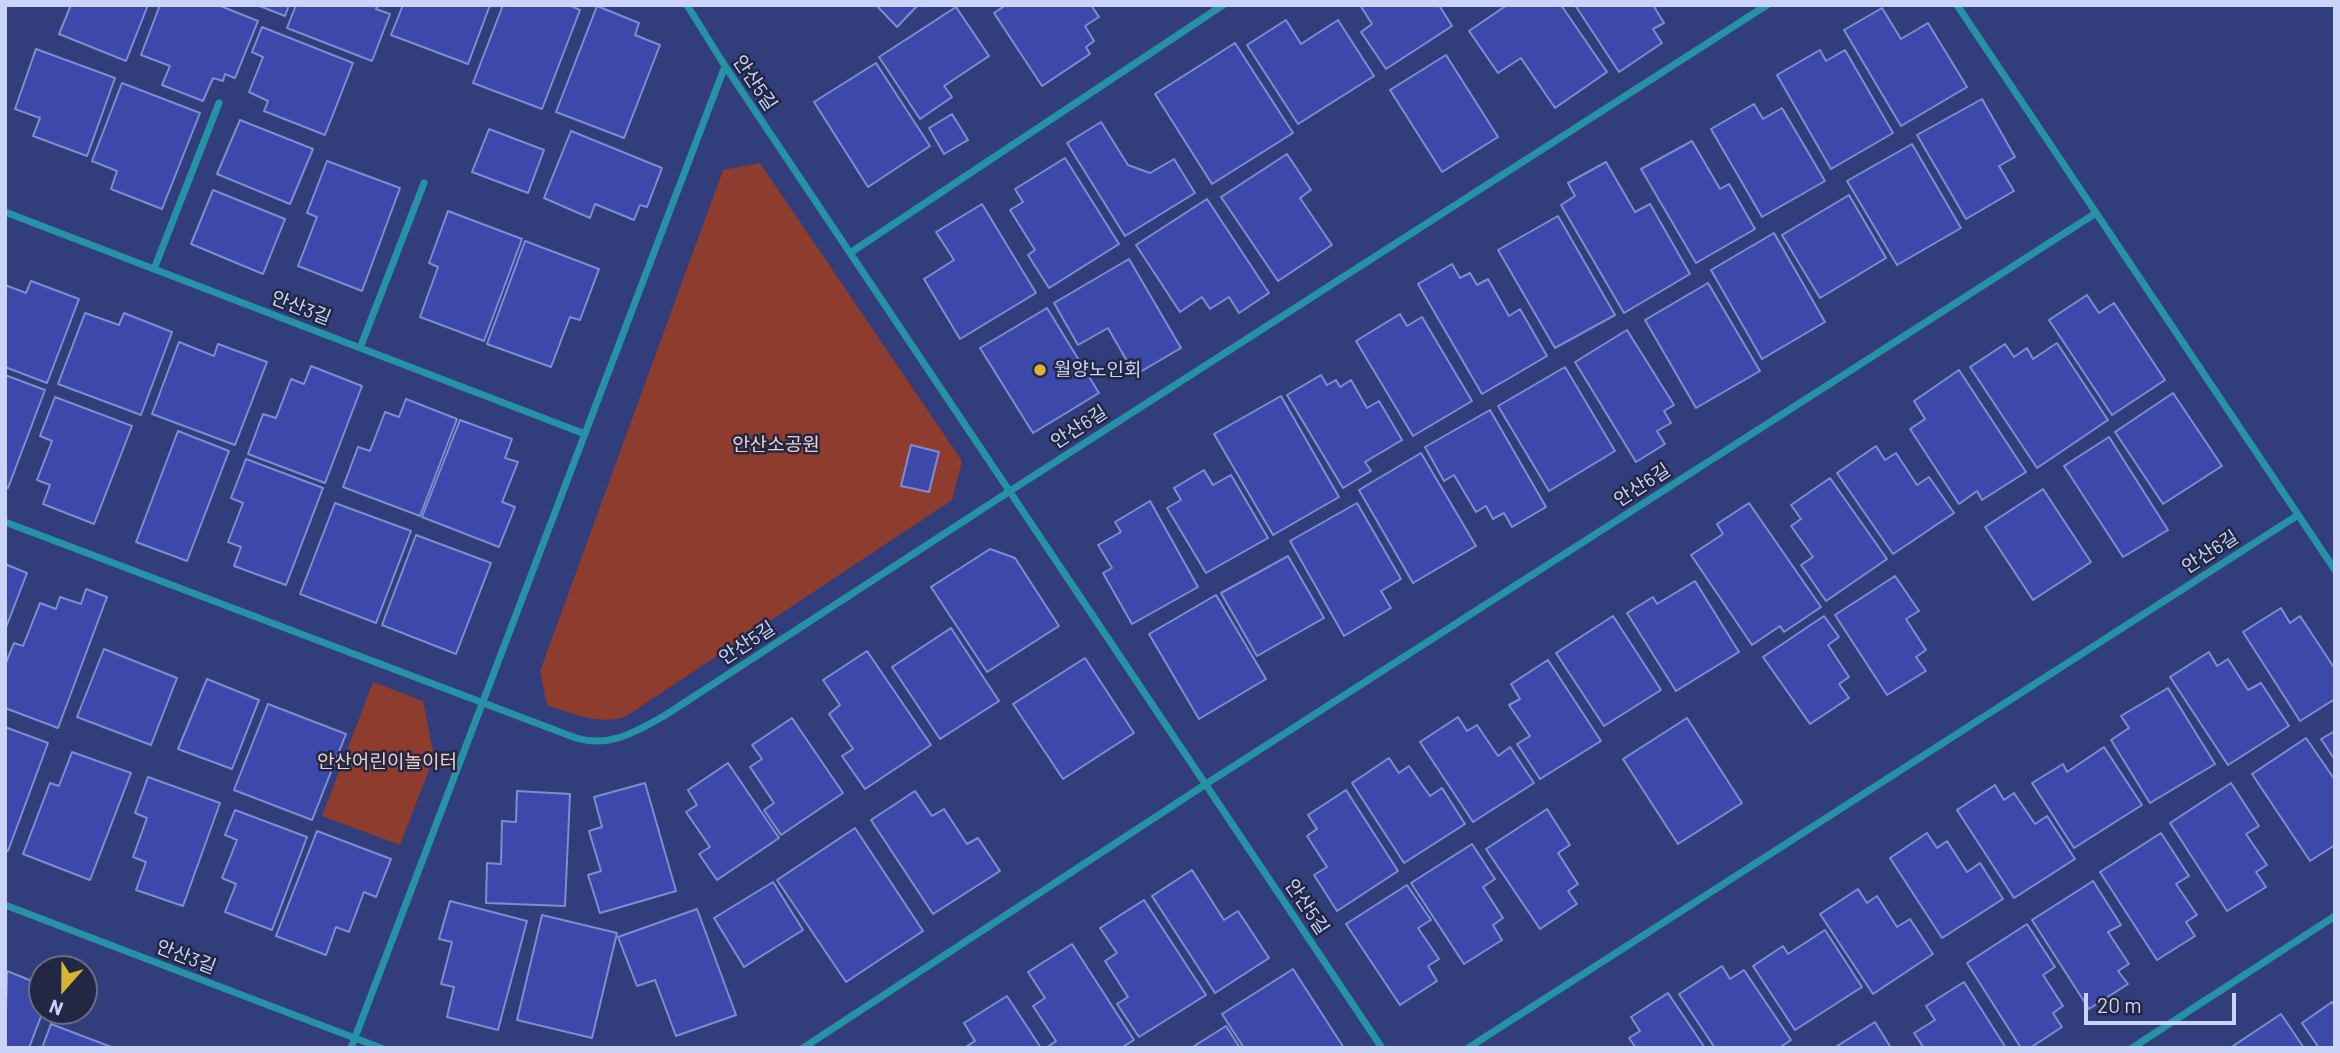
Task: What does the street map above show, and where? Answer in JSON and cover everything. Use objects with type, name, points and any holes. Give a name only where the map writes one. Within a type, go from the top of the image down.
[{"type":"street","name":"안산5길","points":[[687,5],[725,66],[1382,1048]]},
{"type":"street","points":[[850,253],[1223,5]]},
{"type":"street","name":"안산6길","points":[[1010,491],[1767,5]]},
{"type":"street","points":[[1957,5],[2335,570]]},
{"type":"street","points":[[351,1048],[725,66]]},
{"type":"street","points":[[154,269],[219,103]]},
{"type":"street","points":[[360,348],[424,183]]},
{"type":"street","name":"안산3길","points":[[5,212],[585,434]]},
{"type":"street","name":"안산6길","points":[[1206,784],[2096,213]]},
{"type":"street","name":"안산5길","points":[[482,703],[586,741],[605,742],[627,735],[664,716],[1010,491]]},
{"type":"street","name":"안산6길","points":[[1468,1048],[2298,515]]},
{"type":"street","points":[[5,522],[482,703]]},
{"type":"street","points":[[803,1048],[1206,784]]},
{"type":"street","name":"안산3길","points":[[5,905],[355,1038]]},
{"type":"street","points":[[2132,1048],[2335,916]]},
{"type":"street","points":[[355,1038],[381,1048]]},
{"type":"green space","name":"안산소공원","points":[[760,163],[962,461],[952,500],[625,717],[596,719],[549,706],[540,671],[723,170]]},
{"type":"green space","name":"안산어린이놀이터","points":[[373,682],[423,701],[434,757],[400,845],[322,816]]},
{"type":"building","points":[[71,5],[148,5],[126,61],[59,34]]},
{"type":"building","points":[[160,5],[218,5],[258,21],[235,78],[225,74],[223,81],[213,78],[203,101],[162,85],[170,66],[141,55]]},
{"type":"building","points":[[257,5],[289,5],[285,16]]},
{"type":"building","points":[[296,5],[378,5],[376,9],[390,14],[372,61],[287,28]]},
{"type":"building","points":[[403,5],[490,5],[468,64],[391,35]]},
{"type":"building","points":[[503,5],[569,5],[580,10],[542,109],[473,83]]},
{"type":"building","points":[[876,5],[918,5],[897,27]]},
{"type":"building","points":[[1006,5],[1091,5],[1099,17],[1085,26],[1094,41],[1086,47],[1090,54],[1042,86],[994,13]]},
{"type":"building","points":[[1360,5],[1439,5],[1452,26],[1386,69],[1361,32],[1372,24]]},
{"type":"building","points":[[1507,5],[1561,5],[1607,72],[1555,108],[1521,58],[1498,73],[1469,31]]},
{"type":"building","points":[[1575,5],[1653,5],[1664,23],[1653,29],[1662,43],[1619,72]]},
{"type":"building","points":[[597,6],[639,23],[635,35],[660,45],[624,138],[556,112]]},
{"type":"building","points":[[956,7],[989,56],[944,86],[952,97],[920,119],[879,57]]},
{"type":"building","points":[[1882,8],[1901,39],[1928,23],[1967,87],[1901,126],[1844,30]]},
{"type":"building","points":[[1286,20],[1301,44],[1338,20],[1374,76],[1298,124],[1247,45]]},
{"type":"building","points":[[262,27],[353,63],[325,135],[264,111],[268,101],[249,92],[263,57],[252,52]]},
{"type":"building","points":[[1235,43],[1293,133],[1212,184],[1155,94]]},
{"type":"building","points":[[36,49],[115,78],[87,156],[33,136],[40,118],[15,109]]},
{"type":"building","points":[[1820,50],[1826,61],[1845,50],[1893,133],[1831,169],[1777,75]]},
{"type":"building","points":[[1446,55],[1498,137],[1442,172],[1390,90]]},
{"type":"building","points":[[876,63],[930,146],[868,187],[814,102]]},
{"type":"building","points":[[122,83],[200,113],[162,209],[111,189],[117,171],[92,161]]},
{"type":"building","points":[[1982,99],[2015,157],[1999,166],[2014,191],[1966,219],[1917,135]]},
{"type":"building","points":[[1754,104],[1763,119],[1782,108],[1825,181],[1762,217],[1711,129]]},
{"type":"building","points":[[952,114],[968,140],[944,154],[929,128]]},
{"type":"building","points":[[240,120],[313,149],[290,204],[217,174]]},
{"type":"building","points":[[1101,122],[1128,165],[1150,173],[1174,159],[1195,193],[1125,236],[1067,143]]},
{"type":"building","points":[[489,129],[544,150],[528,193],[472,172]]},
{"type":"building","points":[[571,131],[662,168],[647,207],[640,205],[634,220],[595,204],[590,218],[544,198]]},
{"type":"building","points":[[1692,141],[1720,189],[1729,184],[1755,229],[1696,263],[1641,169]]},
{"type":"building","points":[[1912,144],[1961,228],[1897,265],[1847,181]]},
{"type":"building","points":[[1287,154],[1311,190],[1300,198],[1332,245],[1278,281],[1221,197]]},
{"type":"building","points":[[1065,158],[1119,244],[1049,288],[1028,255],[1035,250],[1010,210],[1023,202],[1015,189]]},
{"type":"building","points":[[327,161],[400,188],[362,291],[298,266],[317,217],[307,213]]},
{"type":"building","points":[[1606,162],[1635,212],[1650,204],[1690,274],[1624,313],[1561,205],[1575,196],[1568,183]]},
{"type":"building","points":[[213,190],[285,219],[263,274],[191,244]]},
{"type":"building","points":[[1849,195],[1886,258],[1820,298],[1782,235]]},
{"type":"building","points":[[1207,199],[1269,293],[1239,313],[1229,297],[1210,309],[1202,297],[1180,312],[1136,245]]},
{"type":"building","points":[[982,204],[1036,293],[960,339],[924,279],[954,260],[936,232]]},
{"type":"building","points":[[448,211],[522,239],[484,341],[420,317],[438,267],[429,263]]},
{"type":"building","points":[[1558,216],[1615,315],[1555,348],[1498,250]]},
{"type":"building","points":[[1774,233],[1825,322],[1762,359],[1711,270]]},
{"type":"building","points":[[525,241],[599,269],[580,320],[570,317],[551,367],[487,344]]},
{"type":"building","points":[[1129,259],[1181,348],[1135,375],[1108,328],[1078,345],[1054,303]]},
{"type":"building","points":[[1452,264],[1460,278],[1470,273],[1477,285],[1488,279],[1509,316],[1520,309],[1547,356],[1482,394],[1418,284]]},
{"type":"building","points":[[31,281],[79,299],[47,383],[5,367],[5,285],[26,293]]},
{"type":"building","points":[[1708,283],[1760,371],[1696,408],[1645,320]]},
{"type":"building","points":[[2087,295],[2099,313],[2114,303],[2165,380],[2112,415],[2049,320]]},
{"type":"building","name":"월양노인회","points":[[1047,308],[1099,393],[1033,433],[980,348]]},
{"type":"building","points":[[85,313],[119,325],[124,313],[172,332],[141,415],[58,384]]},
{"type":"building","points":[[1400,314],[1407,326],[1422,317],[1472,401],[1413,436],[1356,341]]},
{"type":"building","points":[[1627,330],[1674,405],[1664,411],[1671,423],[1657,431],[1665,444],[1636,462],[1575,362]]},
{"type":"building","points":[[179,342],[214,356],[218,344],[267,362],[235,445],[152,414]]},
{"type":"building","points":[[2057,343],[2108,420],[2037,468],[1970,367],[2005,344],[2014,357],[2027,348],[2033,359]]},
{"type":"building","points":[[311,366],[362,386],[325,483],[248,454],[263,414],[276,418],[291,379],[304,384]]},
{"type":"building","points":[[1565,367],[1615,451],[1549,491],[1498,406]]},
{"type":"building","points":[[1959,370],[2026,472],[1982,500],[1977,491],[1959,504],[1910,429],[1925,419],[1914,401]]},
{"type":"building","points":[[5,375],[45,390],[8,488],[5,487]]},
{"type":"building","points":[[1321,375],[1327,385],[1336,380],[1340,387],[1351,380],[1367,408],[1379,401],[1402,440],[1365,462],[1371,471],[1343,488],[1287,395]]},
{"type":"building","points":[[2173,393],[2222,466],[2163,504],[2115,432]]},
{"type":"building","points":[[1281,396],[1339,497],[1273,535],[1214,434]]},
{"type":"building","points":[[55,397],[132,426],[94,524],[43,504],[50,485],[37,480],[52,441],[40,436]]},
{"type":"building","points":[[406,399],[457,419],[420,516],[343,487],[358,447],[370,451],[385,412],[399,417]]},
{"type":"building","points":[[1490,410],[1546,507],[1512,527],[1504,513],[1493,519],[1486,506],[1476,512],[1454,475],[1444,481],[1425,447]]},
{"type":"building","points":[[460,420],[512,439],[505,458],[518,462],[502,502],[515,507],[499,547],[422,517]]},
{"type":"building","points":[[178,431],[229,451],[187,561],[136,542]]},
{"type":"building","points":[[2109,437],[2168,530],[2123,557],[2064,466]]},
{"type":"building","points":[[911,445],[939,452],[929,492],[901,486]]},
{"type":"building","points":[[1876,446],[1885,460],[1896,453],[1917,485],[1929,477],[1954,513],[1893,554],[1837,473]]},
{"type":"building","points":[[1421,453],[1476,546],[1413,583],[1359,490]]},
{"type":"building","points":[[246,459],[323,488],[286,585],[234,566],[241,547],[228,542],[243,503],[231,498]]},
{"type":"building","points":[[1204,470],[1213,485],[1231,475],[1268,538],[1206,573],[1167,508],[1181,500],[1174,488]]},
{"type":"building","points":[[1830,478],[1887,559],[1826,601],[1801,565],[1813,557],[1791,526],[1801,519],[1791,505]]},
{"type":"building","points":[[2043,489],[2091,562],[2033,600],[1985,527]]},
{"type":"building","points":[[1150,501],[1198,587],[1132,624],[1103,573],[1112,568],[1098,545],[1121,532],[1115,522]]},
{"type":"building","points":[[335,503],[411,531],[376,623],[300,594]]},
{"type":"building","points":[[1357,503],[1401,579],[1381,591],[1391,608],[1344,636],[1290,541]]},
{"type":"building","points":[[1749,503],[1821,607],[1784,632],[1780,626],[1752,645],[1691,555],[1723,534],[1717,524]]},
{"type":"building","points":[[416,535],[491,563],[456,654],[382,625]]},
{"type":"building","points":[[990,549],[1015,558],[1059,626],[987,672],[931,587]]},
{"type":"building","points":[[1288,556],[1324,618],[1257,656],[1221,593]]},
{"type":"building","points":[[5,564],[27,573],[5,630]]},
{"type":"building","points":[[1895,576],[1919,611],[1906,619],[1926,650],[1916,657],[1926,671],[1887,695],[1835,615]]},
{"type":"building","points":[[1695,581],[1739,652],[1676,691],[1627,613],[1653,597],[1657,604]]},
{"type":"building","points":[[86,589],[107,597],[58,728],[5,708],[5,665],[14,643],[23,646],[40,603],[56,609],[60,597],[81,604]]},
{"type":"building","points":[[1216,595],[1266,679],[1199,719],[1149,634]]},
{"type":"building","points":[[2281,608],[2290,623],[2300,616],[2335,669],[2335,699],[2300,721],[2243,632]]},
{"type":"building","points":[[1613,616],[1661,690],[1604,726],[1556,653]]},
{"type":"building","points":[[1824,616],[1839,637],[1828,645],[1849,677],[1839,684],[1849,698],[1810,724],[1763,657]]},
{"type":"building","points":[[951,628],[999,701],[940,739],[892,667]]},
{"type":"building","points":[[104,649],[177,678],[151,745],[77,717]]},
{"type":"building","points":[[867,651],[931,745],[865,789],[842,756],[853,749],[829,714],[840,705],[823,680]]},
{"type":"building","points":[[2209,652],[2217,666],[2228,659],[2248,690],[2261,683],[2289,726],[2228,765],[2170,677]]},
{"type":"building","points":[[1085,658],[1134,733],[1063,779],[1013,704]]},
{"type":"building","points":[[1548,660],[1601,741],[1540,779],[1517,744],[1530,736],[1509,705],[1520,699],[1511,684]]},
{"type":"building","points":[[207,679],[259,700],[232,769],[178,749]]},
{"type":"building","points":[[2168,688],[2215,764],[2150,803],[2111,740],[2129,728],[2121,716]]},
{"type":"building","points":[[268,704],[346,734],[312,820],[234,790]]},
{"type":"building","points":[[1458,717],[1467,731],[1477,725],[1498,756],[1510,747],[1534,783],[1473,822],[1420,742]]},
{"type":"building","points":[[792,718],[843,793],[781,835],[764,810],[774,803],[750,767],[762,759],[752,745]]},
{"type":"building","points":[[1687,718],[1742,803],[1678,844],[1623,759]]},
{"type":"building","points":[[5,727],[48,743],[8,851],[5,850]]},
{"type":"building","points":[[2335,731],[2335,760],[2321,739]]},
{"type":"building","points":[[2306,738],[2335,780],[2335,845],[2310,861],[2252,774]]},
{"type":"building","points":[[2104,747],[2142,805],[2074,848],[2032,783],[2063,764],[2067,772]]},
{"type":"building","points":[[72,752],[131,773],[90,880],[23,854],[50,783],[59,786]]},
{"type":"building","points":[[1389,758],[1399,773],[1409,766],[1430,796],[1442,788],[1465,824],[1404,863],[1352,783]]},
{"type":"building","points":[[728,763],[779,838],[717,880],[699,854],[710,847],[686,812],[697,805],[688,790]]},
{"type":"building","points":[[148,777],[220,803],[183,906],[136,890],[146,862],[133,857],[147,818],[135,813]]},
{"type":"building","points":[[645,783],[676,891],[600,913],[588,875],[601,871],[589,831],[602,827],[594,797]]},
{"type":"building","points":[[2231,783],[2259,826],[2246,834],[2267,865],[2256,872],[2266,887],[2227,911],[2170,823]]},
{"type":"building","points":[[1995,785],[2004,800],[2014,793],[2035,824],[2047,816],[2075,859],[2014,898],[1957,810]]},
{"type":"building","points":[[1346,790],[1398,871],[1337,911],[1314,875],[1327,867],[1307,836],[1317,829],[1308,815]]},
{"type":"building","points":[[517,791],[570,794],[565,906],[486,903],[487,863],[501,864],[502,821],[516,822]]},
{"type":"building","points":[[915,791],[932,816],[944,809],[967,844],[978,838],[1000,871],[933,914],[871,820]]},
{"type":"building","points":[[1547,809],[1570,845],[1558,853],[1578,884],[1568,891],[1577,904],[1540,929],[1486,849]]},
{"type":"building","points":[[235,810],[307,837],[272,930],[225,912],[236,884],[222,878],[237,840],[225,835]]},
{"type":"building","points":[[855,828],[923,931],[846,982],[777,880]]},
{"type":"building","points":[[317,831],[391,859],[376,897],[364,892],[349,932],[336,927],[326,955],[276,936]]},
{"type":"building","points":[[1927,833],[1937,848],[1947,841],[1967,872],[1980,863],[2003,899],[1942,938],[1890,858]]},
{"type":"building","points":[[2161,833],[2189,876],[2176,884],[2197,915],[2186,922],[2195,936],[2157,960],[2100,872]]},
{"type":"building","points":[[1472,844],[1495,879],[1483,887],[1503,918],[1493,925],[1502,940],[1464,964],[1411,883]]},
{"type":"building","points":[[1192,870],[1224,920],[1238,911],[1269,958],[1215,993],[1152,896]]},
{"type":"building","points":[[2093,881],[2121,925],[2108,932],[2129,964],[2118,971],[2128,984],[2089,1009],[2032,920]]},
{"type":"building","points":[[773,882],[803,930],[744,967],[714,918]]},
{"type":"building","points":[[1407,885],[1431,920],[1418,928],[1439,959],[1428,966],[1437,981],[1400,1005],[1346,924]]},
{"type":"building","points":[[1858,889],[1867,903],[1877,896],[1897,927],[1910,919],[1933,954],[1873,994],[1820,914]]},
{"type":"building","points":[[1144,900],[1206,995],[1139,1037],[1117,1004],[1128,997],[1105,961],[1117,953],[1100,928]]},
{"type":"building","points":[[450,901],[527,921],[498,1030],[447,1017],[454,987],[441,984],[452,942],[439,939]]},
{"type":"building","points":[[697,909],[736,1015],[676,1036],[655,980],[637,986],[618,937]]},
{"type":"building","points":[[542,915],[617,933],[592,1038],[517,1020]]},
{"type":"building","points":[[2027,924],[2055,967],[2043,975],[2063,1006],[2053,1013],[2062,1027],[2030,1048],[2021,1048],[1967,963]]},
{"type":"building","points":[[1825,930],[1862,987],[1795,1030],[1753,966],[1783,946],[1788,954]]},
{"type":"building","points":[[1072,944],[1134,1040],[1121,1048],[1046,1048],[1056,1041],[1033,1006],[1045,998],[1028,972]]},
{"type":"building","points":[[1722,966],[1730,979],[1744,970],[1791,1040],[1779,1048],[1715,1048],[1679,994]]},
{"type":"building","points":[[1293,969],[1344,1048],[1244,1048],[1222,1014]]},
{"type":"building","points":[[7,971],[28,979],[28,1025],[38,1025],[29,1048],[5,1048]]},
{"type":"building","points":[[1964,982],[2006,1048],[1924,1048],[1914,1033],[1935,1020],[1926,1006]]},
{"type":"building","points":[[1668,993],[1705,1048],[1636,1048],[1629,1038],[1640,1031],[1631,1017]]},
{"type":"building","points":[[1007,996],[1041,1048],[964,1048],[975,1041],[964,1023]]},
{"type":"building","points":[[2332,1002],[2335,1007],[2335,1048],[2319,1048],[2302,1023]]},
{"type":"building","points":[[2281,1014],[2304,1048],[2230,1048]]},
{"type":"building","points":[[1875,1022],[1891,1048],[1834,1048]]},
{"type":"building","points":[[51,1025],[54,1025],[114,1048],[42,1048]]},
{"type":"building","points":[[1226,1026],[1240,1048],[1191,1048]]},
{"type":"place","name":"월양노인회","points":[[1040,370]]}]
